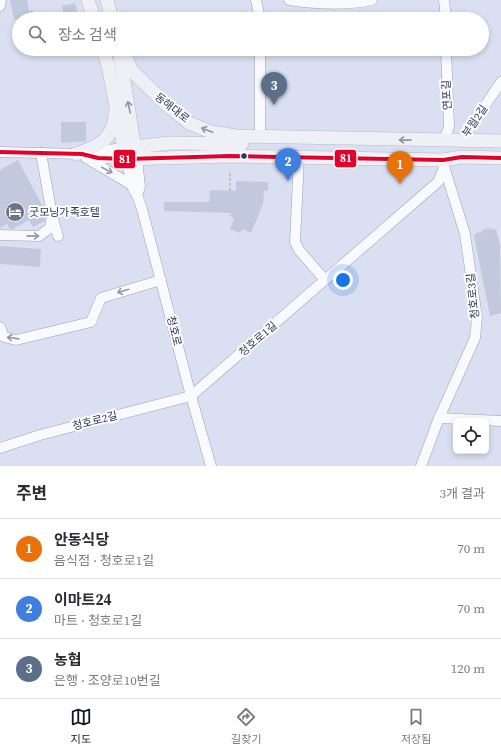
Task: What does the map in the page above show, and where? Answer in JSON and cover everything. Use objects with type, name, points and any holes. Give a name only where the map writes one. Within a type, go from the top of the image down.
[{"type":"main road","points":[[88,0],[92,12]]},
{"type":"main road","points":[[106,0],[110,12]]},
{"type":"main road","points":[[105,56],[115,99],[131,153]]},
{"type":"main road","points":[[120,56],[131,153]]},
{"type":"main road","name":"동해대로","points":[[125,56],[132,71],[158,97],[189,122],[211,132],[236,136],[260,137],[501,141]]},
{"type":"main road","points":[[82,154],[95,148],[103,142],[111,131],[114,124],[115,99]]},
{"type":"main road","name":"동해대로","points":[[131,153],[170,143],[273,144],[315,138]]},
{"type":"main road","points":[[443,164],[444,140]]},
{"type":"main road","points":[[131,153],[299,157],[443,164],[462,158],[501,158]]},
{"type":"street","points":[[0,6],[1,0]]},
{"type":"street","points":[[256,0],[259,12]]},
{"type":"street","points":[[289,0],[326,4],[372,0]]},
{"type":"street","points":[[444,0],[445,12]]},
{"type":"street","points":[[260,56],[260,137]]},
{"type":"street","name":"연포길","points":[[444,140],[449,127],[446,56]]},
{"type":"street","name":"부월2길","points":[[461,141],[501,82]]},
{"type":"street","points":[[0,152],[82,154],[98,151],[131,153]]},
{"type":"street","points":[[41,153],[52,215],[58,236]]},
{"type":"street","name":"청호로","points":[[131,153],[133,189],[137,195],[161,280],[211,466]]},
{"type":"street","name":"청호로","points":[[131,153],[140,188],[137,195]]},
{"type":"street","points":[[82,154],[89,160],[126,180],[132,185]]},
{"type":"street","points":[[299,157],[295,242],[299,250],[325,280]]},
{"type":"street","name":"청호로1길","points":[[191,396],[438,182],[443,164]]},
{"type":"street","name":"청호로3길","points":[[421,466],[439,418],[474,338],[477,318],[465,234],[450,181],[443,164]]},
{"type":"street","points":[[0,235],[40,236],[50,228],[52,215]]},
{"type":"street","points":[[0,327],[4,337],[16,340],[91,322],[101,298],[161,280]]},
{"type":"street","name":"청호로2길","points":[[0,448],[40,435],[191,396]]},
{"type":"street","points":[[439,418],[501,421]]},
{"type":"path","points":[[230,173],[230,191]]},
{"type":"building","points":[[10,0],[27,0],[29,11],[33,10],[33,12],[13,12]]},
{"type":"building","points":[[75,3],[77,12],[63,12],[62,6]]},
{"type":"building","points":[[61,122],[86,122],[86,141],[61,143]]},
{"type":"building","points":[[18,160],[44,209],[45,221],[33,227],[29,220],[13,229],[10,229],[7,224],[0,228],[0,170]]},
{"type":"building","points":[[236,181],[268,182],[268,191],[264,191],[263,204],[251,233],[242,229],[240,233],[230,229],[234,218],[230,216],[232,213],[164,211],[164,202],[209,202],[210,190],[236,191]]},
{"type":"building","points":[[492,228],[492,230],[496,229],[500,245],[501,313],[490,316],[474,236],[476,233],[482,232],[482,230]]},
{"type":"building","points":[[0,246],[41,249],[40,267],[0,264]]},
{"type":"transit line","name":"81","points":[[0,152],[82,154],[98,158],[126,159],[230,156],[443,160],[462,157],[501,158]]},
{"type":"place","name":"농협","points":[[274,105]]},
{"type":"place","name":"이마트24","points":[[288,181]]},
{"type":"place","name":"안동식당","points":[[400,184]]},
{"type":"place","name":"굿모닝가족호텔","points":[[15,212]]}]
